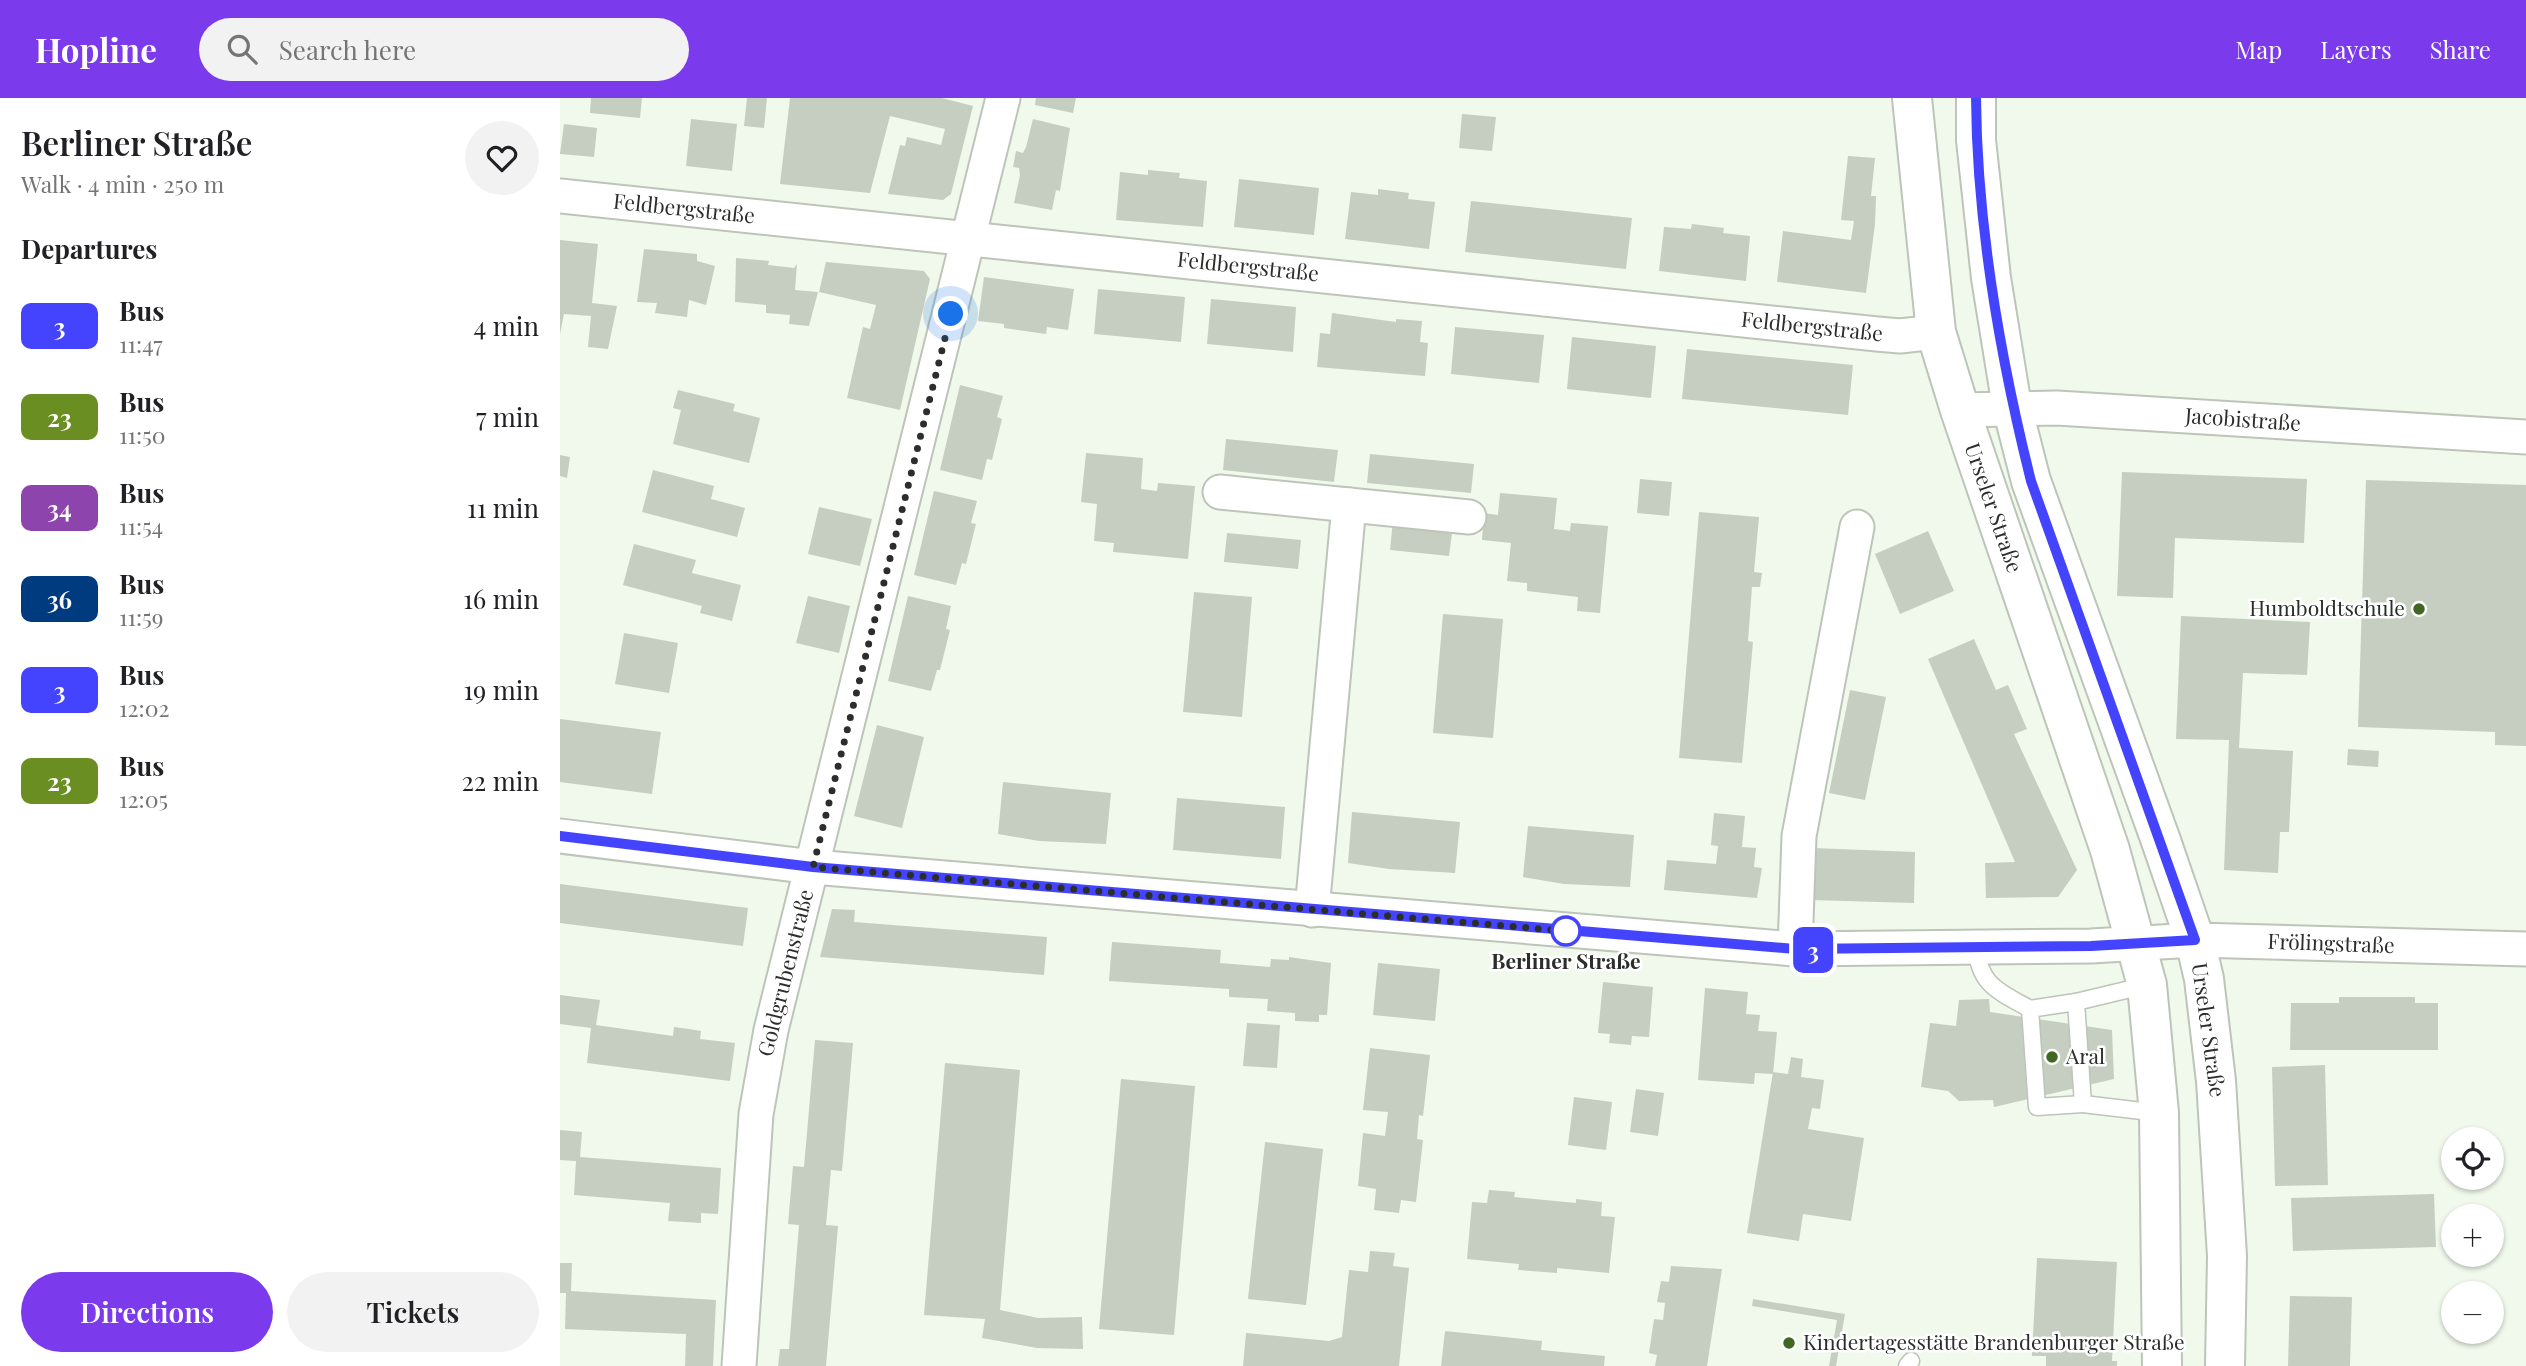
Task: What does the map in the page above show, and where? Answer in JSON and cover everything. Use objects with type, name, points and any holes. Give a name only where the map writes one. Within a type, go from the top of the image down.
[{"type":"street","name":"Goldgrubenstraße","points":[[740,1366],[761,1079],[971,238],[1003,98]]},
{"type":"street","name":"Urseler Straße","points":[[1912,98],[1936,332],[2110,850],[2147,985],[2159,1112],[2162,1366]]},
{"type":"street","name":"Urseler Straße","points":[[1976,98],[1976,139],[1992,278],[2012,407],[2031,481],[2195,940],[2204,979],[2216,1081],[2227,1256],[2225,1366]]},
{"type":"street","name":"Feldbergstraße","points":[[560,196],[1877,334],[1900,336],[1936,332]]},
{"type":"street","name":"Jacobistraße","points":[[1960,410],[2012,407],[2526,437]]},
{"type":"street","points":[[1220,492],[1469,517]]},
{"type":"street","points":[[1312,910],[1349,505]]},
{"type":"street","points":[[1795,949],[1800,836],[1857,527]]},
{"type":"street","points":[[560,836],[813,867],[1795,949],[2137,943]]},
{"type":"street","name":"Frölingstraße","points":[[2137,943],[2195,940],[2526,949]]},
{"type":"lane","points":[[1976,946],[1978,967],[1986,980],[2030,1009],[2076,1002],[2147,985]]},
{"type":"lane","points":[[2076,1002],[2082,1104]]},
{"type":"lane","points":[[2030,1009],[2037,1107],[2082,1104],[2159,1112]]},
{"type":"building","points":[[591,98],[642,98],[640,118],[590,113]]},
{"type":"building","points":[[747,98],[767,98],[764,128],[744,126]]},
{"type":"building","points":[[790,98],[942,98],[973,106],[951,194],[943,200],[888,194],[900,145],[905,146],[907,137],[941,145],[945,129],[890,116],[870,193],[780,184]]},
{"type":"building","points":[[1036,98],[1076,98],[1073,113],[1035,105]]},
{"type":"building","points":[[1462,114],[1496,117],[1492,151],[1459,148]]},
{"type":"building","points":[[691,119],[737,124],[732,171],[686,166]]},
{"type":"building","points":[[1033,119],[1070,128],[1060,191],[1056,190],[1052,210],[1014,203],[1020,175],[1019,168],[1013,167],[1016,151],[1023,153]]},
{"type":"building","points":[[564,124],[597,128],[594,157],[560,154]]},
{"type":"building","points":[[1848,156],[1875,158],[1871,196],[1876,196],[1875,224],[1866,293],[1777,282],[1783,231],[1851,240],[1854,221],[1841,220]]},
{"type":"building","points":[[1148,170],[1180,173],[1179,178],[1207,181],[1203,227],[1116,220],[1120,172],[1148,175]]},
{"type":"building","points":[[1239,179],[1319,188],[1314,235],[1234,227]]},
{"type":"building","points":[[1378,189],[1409,193],[1408,199],[1435,202],[1429,249],[1345,239],[1351,192],[1378,195]]},
{"type":"building","points":[[1471,201],[1632,218],[1626,269],[1465,252]]},
{"type":"building","points":[[1692,224],[1724,228],[1723,233],[1750,236],[1746,281],[1659,271],[1664,227],[1691,229]]},
{"type":"building","points":[[560,240],[598,244],[592,303],[617,306],[608,349],[588,347],[591,316],[564,314],[560,334]]},
{"type":"building","points":[[644,249],[697,254],[697,261],[715,266],[706,305],[689,300],[687,317],[655,313],[657,303],[637,302]]},
{"type":"building","points":[[736,258],[769,261],[768,265],[794,268],[797,264],[795,290],[818,292],[809,326],[789,324],[790,315],[766,313],[766,305],[735,302]]},
{"type":"building","points":[[826,262],[924,271],[930,279],[900,410],[847,398],[863,327],[870,329],[876,305],[819,292]]},
{"type":"building","points":[[984,277],[1074,289],[1068,330],[1047,327],[1046,334],[978,321]]},
{"type":"building","points":[[1098,289],[1185,297],[1181,342],[1094,334]]},
{"type":"building","points":[[1211,299],[1296,307],[1293,352],[1207,344]]},
{"type":"building","points":[[1332,313],[1396,322],[1396,319],[1422,321],[1420,342],[1428,343],[1425,376],[1317,367],[1320,333],[1330,334]]},
{"type":"building","points":[[1455,327],[1544,335],[1539,383],[1451,374]]},
{"type":"building","points":[[1572,337],[1656,346],[1651,398],[1567,389]]},
{"type":"building","points":[[1687,349],[1853,365],[1848,415],[1682,399]]},
{"type":"building","points":[[960,385],[1003,396],[997,417],[1002,419],[992,460],[987,459],[982,480],[940,470]]},
{"type":"building","points":[[678,390],[735,404],[733,411],[760,418],[749,463],[673,444],[681,410],[673,408]]},
{"type":"building","points":[[1226,439],[1338,450],[1334,482],[1223,470]]},
{"type":"building","points":[[1086,453],[1143,458],[1141,489],[1157,491],[1158,483],[1195,486],[1188,559],[1113,552],[1114,543],[1094,541],[1097,504],[1081,502]]},
{"type":"building","points":[[1370,454],[1474,464],[1471,493],[1367,483]]},
{"type":"building","points":[[560,455],[570,457],[567,478],[560,476]]},
{"type":"building","points":[[653,470],[714,486],[711,499],[745,508],[737,537],[642,512]]},
{"type":"building","points":[[2122,472],[2307,479],[2304,543],[2175,538],[2173,598],[2117,596]]},
{"type":"building","points":[[1640,479],[1672,482],[1669,516],[1637,513]]},
{"type":"building","points":[[2366,480],[2526,485],[2526,746],[2495,745],[2495,732],[2358,727]]},
{"type":"building","points":[[934,491],[977,501],[971,523],[976,524],[966,564],[962,563],[956,585],[914,575]]},
{"type":"building","points":[[1500,493],[1557,498],[1554,529],[1570,531],[1571,523],[1608,526],[1600,613],[1577,611],[1578,597],[1527,591],[1527,583],[1507,581],[1511,543],[1482,540],[1484,513],[1498,515]]},
{"type":"building","points":[[819,507],[872,519],[860,566],[808,554]]},
{"type":"building","points":[[1699,512],[1759,517],[1754,572],[1762,573],[1760,587],[1752,587],[1748,641],[1753,642],[1742,763],[1679,758]]},
{"type":"building","points":[[1393,520],[1453,526],[1449,556],[1390,550]]},
{"type":"building","points":[[1928,531],[1954,591],[1900,614],[1875,554]]},
{"type":"building","points":[[1227,533],[1301,540],[1298,569],[1224,562]]},
{"type":"building","points":[[634,544],[696,560],[692,573],[741,585],[732,621],[700,613],[702,606],[623,585]]},
{"type":"building","points":[[1194,592],[1252,597],[1242,717],[1183,712]]},
{"type":"building","points":[[808,596],[850,606],[839,653],[796,643]]},
{"type":"building","points":[[908,596],[951,606],[946,629],[950,630],[940,670],[937,670],[931,691],[888,681]]},
{"type":"building","points":[[1443,614],[1503,619],[1493,738],[1433,733]]},
{"type":"building","points":[[2181,616],[2310,622],[2307,675],[2243,673],[2239,748],[2293,751],[2289,832],[2280,832],[2278,873],[2224,870],[2229,740],[2176,739]]},
{"type":"building","points":[[624,633],[678,643],[669,693],[615,684]]},
{"type":"building","points":[[1974,639],[1996,690],[2008,685],[2027,729],[2014,734],[2077,870],[2058,897],[1986,898],[1985,863],[2015,862],[1928,659]]},
{"type":"building","points":[[1850,690],[1886,697],[1865,800],[1829,793]]},
{"type":"building","points":[[560,719],[661,732],[652,794],[560,782]]},
{"type":"building","points":[[877,725],[924,737],[902,828],[854,816]]},
{"type":"building","points":[[2348,749],[2379,751],[2378,767],[2347,765]]},
{"type":"building","points":[[1003,782],[1111,793],[1106,844],[1039,841],[998,834]]},
{"type":"building","points":[[1177,798],[1285,807],[1281,859],[1173,850]]},
{"type":"building","points":[[1352,812],[1460,822],[1455,873],[1389,869],[1348,863]]},
{"type":"building","points":[[1714,813],[1745,816],[1742,847],[1756,848],[1754,867],[1762,868],[1757,898],[1664,890],[1667,860],[1716,864],[1718,846],[1711,845]]},
{"type":"building","points":[[1528,826],[1634,835],[1630,887],[1564,884],[1523,877]]},
{"type":"building","points":[[1813,848],[1915,852],[1914,903],[1811,900]]},
{"type":"building","points":[[560,884],[748,908],[743,946],[560,923]]},
{"type":"building","points":[[832,909],[855,910],[854,922],[1047,937],[1044,975],[820,957]]},
{"type":"building","points":[[1112,942],[1221,950],[1220,963],[1270,967],[1271,959],[1289,960],[1289,957],[1331,963],[1327,1015],[1319,1015],[1319,1022],[1295,1021],[1295,1013],[1267,1011],[1268,999],[1229,997],[1229,989],[1109,981]]},
{"type":"building","points":[[1378,963],[1440,969],[1435,1021],[1373,1015]]},
{"type":"building","points":[[1603,982],[1653,987],[1649,1037],[1632,1036],[1631,1045],[1609,1043],[1610,1034],[1598,1033]]},
{"type":"building","points":[[1705,988],[1748,992],[1746,1014],[1760,1015],[1758,1031],[1777,1032],[1773,1074],[1755,1073],[1754,1084],[1698,1080]]},
{"type":"building","points":[[560,995],[600,1000],[596,1025],[673,1036],[674,1027],[701,1031],[700,1039],[735,1043],[730,1081],[587,1063],[591,1028],[560,1024]]},
{"type":"building","points":[[2339,997],[2415,997],[2415,1003],[2438,1003],[2438,1050],[2290,1050],[2291,1003],[2339,1003]]},
{"type":"building","points":[[1989,999],[1990,1012],[2112,1030],[2114,1079],[1994,1107],[1993,1100],[1959,1101],[1948,1091],[1921,1087],[1930,1023],[1956,1026],[1959,1000]]},
{"type":"building","points":[[1247,1023],[1280,1025],[1277,1068],[1243,1066]]},
{"type":"building","points":[[815,1040],[853,1043],[842,1171],[831,1170],[826,1225],[838,1226],[826,1366],[778,1366],[780,1349],[789,1349],[799,1225],[788,1224],[793,1166],[804,1167]]},
{"type":"building","points":[[1370,1048],[1430,1055],[1423,1116],[1419,1115],[1417,1139],[1423,1140],[1416,1202],[1401,1200],[1399,1213],[1374,1210],[1376,1189],[1358,1186],[1363,1133],[1385,1136],[1388,1112],[1363,1110]]},
{"type":"building","points":[[1791,1057],[1803,1059],[1801,1077],[1824,1080],[1820,1109],[1812,1108],[1808,1129],[1864,1138],[1851,1221],[1803,1214],[1799,1241],[1747,1233],[1773,1072],[1788,1074]]},
{"type":"building","points":[[945,1063],[1020,1070],[1000,1310],[1038,1318],[1082,1317],[1083,1349],[1037,1348],[982,1338],[985,1319],[924,1315]]},
{"type":"building","points":[[2325,1065],[2328,1185],[2275,1186],[2272,1067]]},
{"type":"building","points":[[1121,1079],[1195,1086],[1174,1335],[1099,1329]]},
{"type":"building","points":[[1636,1089],[1664,1093],[1658,1136],[1630,1132]]},
{"type":"building","points":[[1574,1097],[1612,1102],[1606,1150],[1568,1145]]},
{"type":"building","points":[[560,1130],[582,1132],[580,1157],[721,1168],[718,1214],[701,1213],[701,1223],[668,1221],[670,1203],[574,1195],[576,1161],[560,1160]]},
{"type":"building","points":[[1265,1142],[1323,1149],[1306,1305],[1248,1299]]},
{"type":"building","points":[[1489,1190],[1515,1192],[1514,1197],[1576,1203],[1576,1199],[1602,1202],[1601,1216],[1615,1217],[1609,1273],[1557,1268],[1557,1273],[1518,1270],[1519,1264],[1467,1259],[1472,1202],[1487,1203]]},
{"type":"building","points":[[2434,1194],[2436,1247],[2293,1251],[2291,1198]]},
{"type":"building","points":[[1370,1251],[1395,1253],[1393,1266],[1409,1268],[1399,1366],[1243,1366],[1246,1333],[1329,1341],[1342,1337],[1349,1270],[1368,1272]]},
{"type":"building","points":[[2037,1258],[2117,1262],[2112,1361],[2117,1361],[2117,1366],[2046,1366],[2046,1356],[2032,1356]]},
{"type":"building","points":[[560,1263],[572,1263],[571,1291],[716,1300],[713,1366],[685,1366],[686,1334],[565,1329],[566,1293],[560,1293]]},
{"type":"building","points":[[1671,1266],[1722,1269],[1707,1366],[1655,1366],[1657,1355],[1649,1353],[1654,1319],[1663,1320],[1665,1303],[1657,1302],[1661,1281],[1669,1282]]},
{"type":"building","points":[[2290,1296],[2352,1297],[2350,1366],[2288,1366]]},
{"type":"building","points":[[1753,1299],[1845,1314],[1836,1366],[1829,1366],[1837,1320],[1752,1306]]},
{"type":"building","points":[[1445,1331],[1542,1341],[1541,1350],[1605,1356],[1604,1366],[1441,1366]]},
{"type":"bus line","name":"3","points":[[560,836],[813,867],[1795,949],[2091,946],[2195,940],[2031,481],[2012,407],[1992,278],[1976,139],[1976,98]]},
{"type":"place","name":"Humboldtschule","points":[[2419,609]]},
{"type":"place","name":"Berliner Straße","points":[[1566,931]]},
{"type":"place","name":"Aral","points":[[2052,1057]]},
{"type":"place","name":"Kindertagesstätte Brandenburger Straße","points":[[1789,1343]]},
{"type":"route","points":[[951,314],[813,867],[1566,931]]}]
